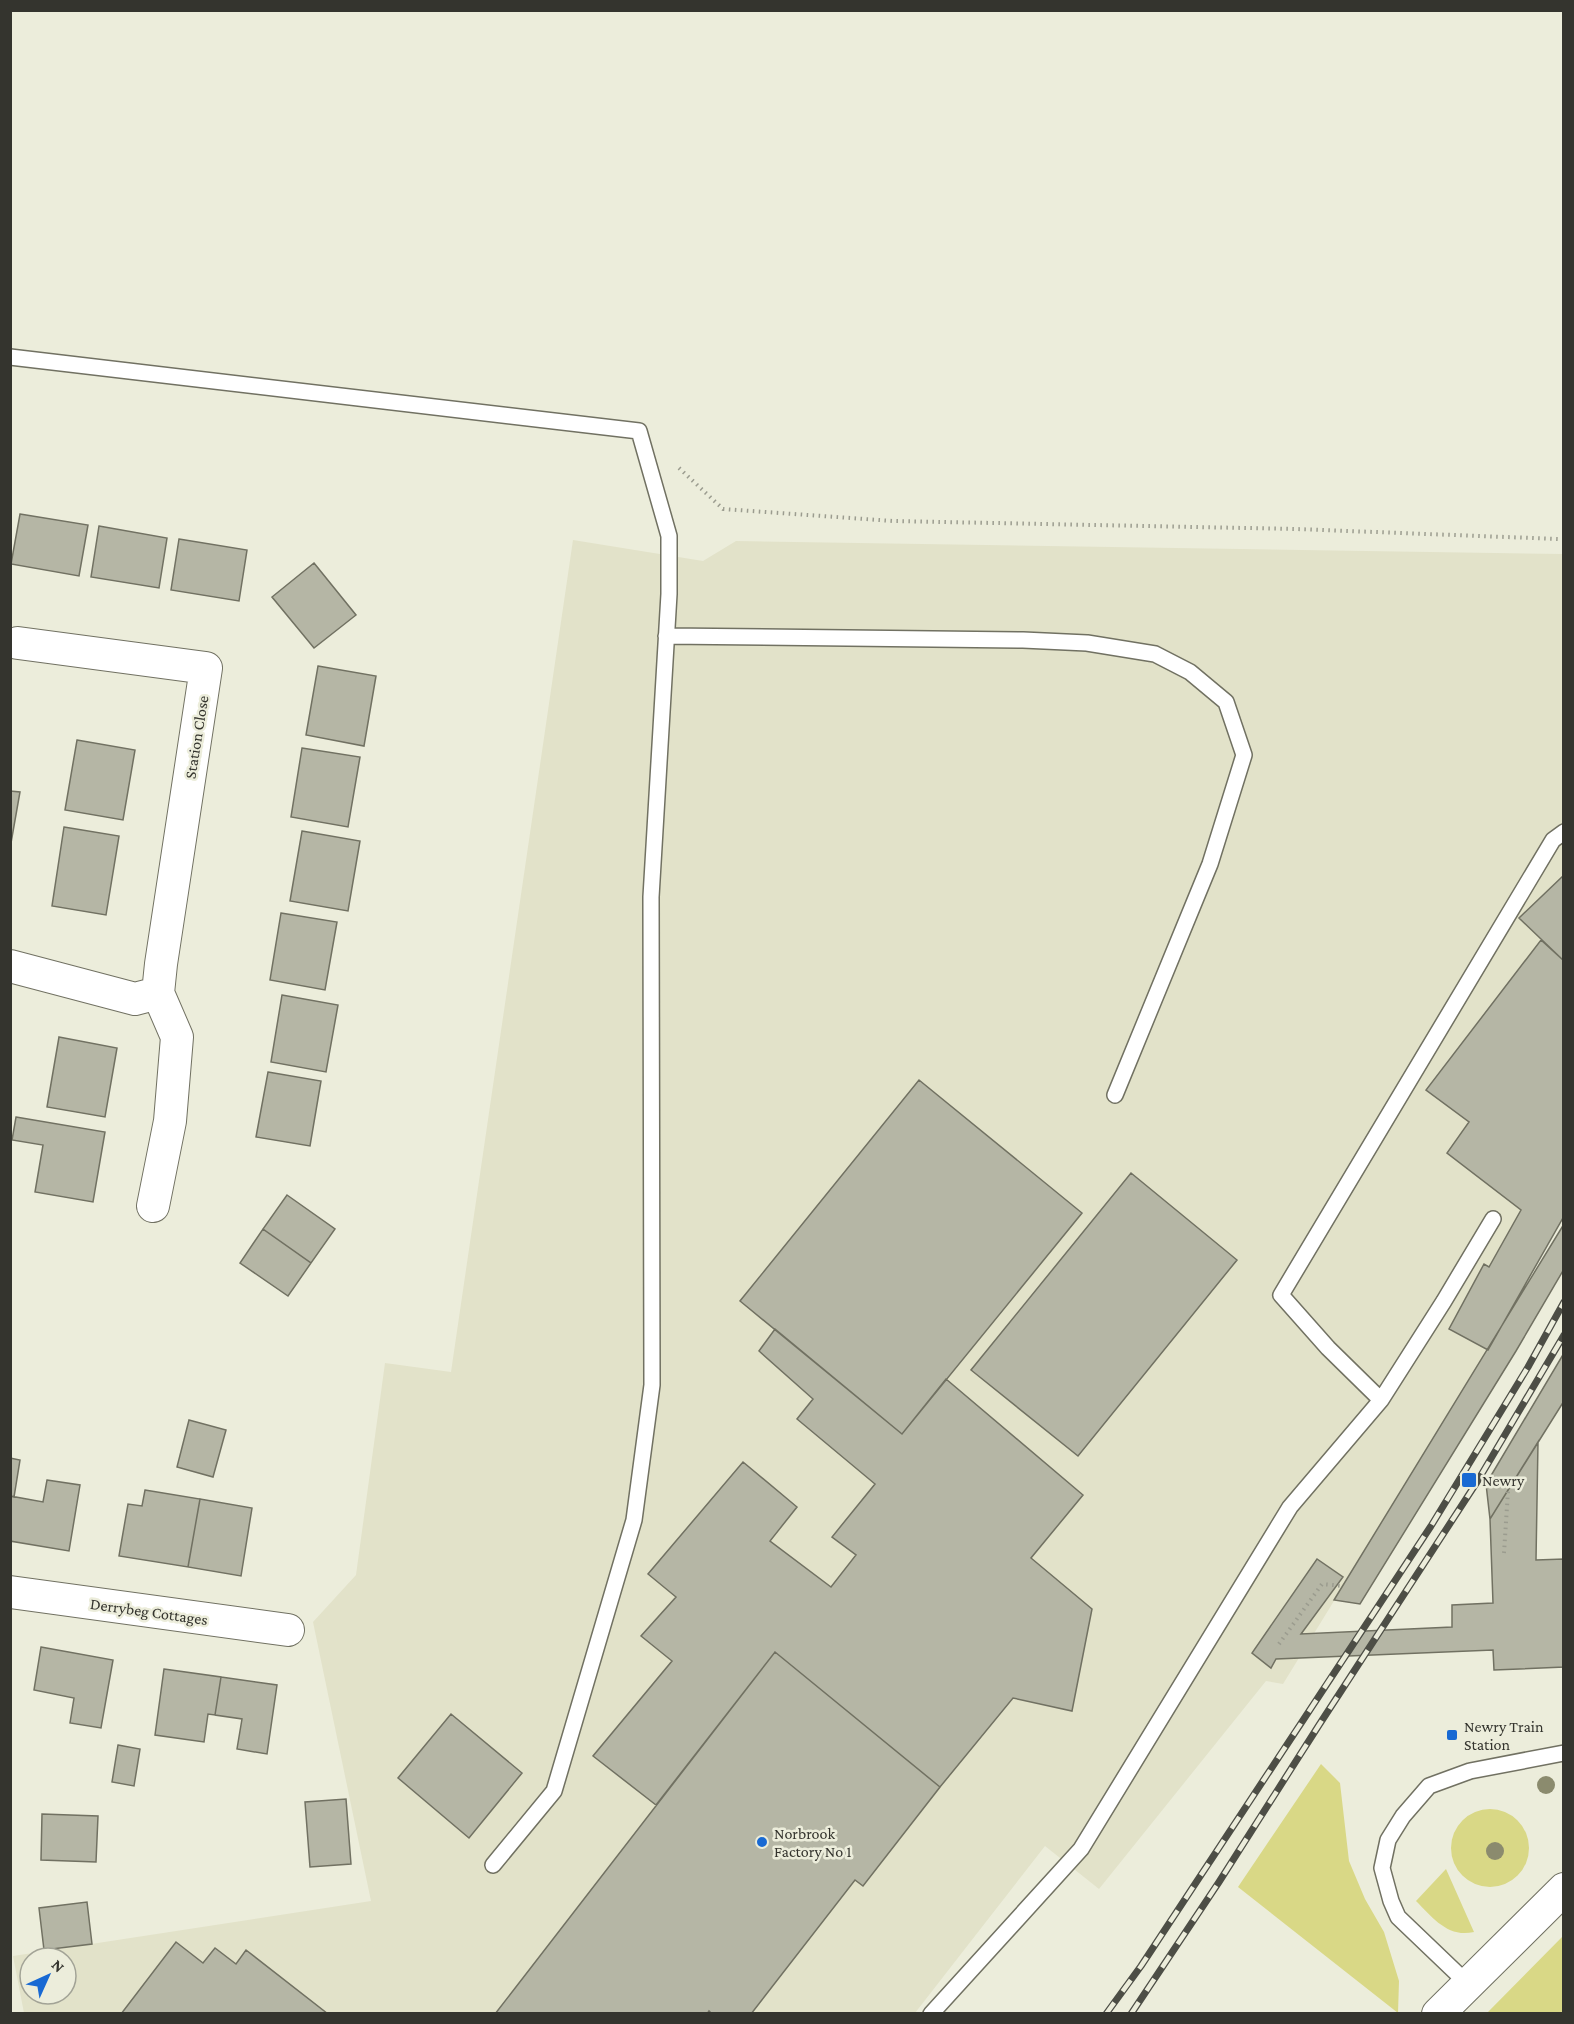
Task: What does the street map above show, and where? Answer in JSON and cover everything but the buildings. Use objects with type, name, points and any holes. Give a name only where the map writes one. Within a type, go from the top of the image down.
[{"type":"street","name":"Station Close","points":[[18,643],[206,668],[158,993],[177,1037],[170,1121],[153,1206]]},
{"type":"street","points":[[10,966],[135,999],[158,993]]},
{"type":"street","name":"Derrybeg Cottages","points":[[10,1592],[288,1630]]},
{"type":"street","points":[[1438,2013],[1563,1889]]},
{"type":"lane","points":[[10,357],[639,431],[669,536],[669,594],[651,897],[652,1385],[634,1520],[554,1791],[494,1866]]},
{"type":"lane","points":[[666,636],[1087,643],[1155,654],[1190,672],[1226,702],[1244,755],[1210,864],[1115,1095]]},
{"type":"lane","points":[[1381,1400],[1328,1348],[1281,1295],[1553,840],[1563,832]]},
{"type":"lane","points":[[931,2013],[1081,1849],[1290,1508],[1381,1400],[1493,1219]]},
{"type":"lane","points":[[1467,1983],[1398,1917],[1382,1868],[1388,1840],[1403,1816],[1430,1786],[1470,1771],[1563,1753]]},
{"type":"path","points":[[639,431],[723,509],[893,521],[1296,529],[1558,539]]},
{"type":"path","points":[[1504,1553],[1508,1491]]},
{"type":"path","points":[[1279,1644],[1322,1584],[1343,1586]]},
{"type":"shaded area","points":[[573,540],[703,561],[736,541],[1563,554],[1563,1216],[1488,1350],[1283,1684],[1266,1681],[1099,1889],[1045,1846],[915,2013],[24,2013],[23,2006],[78,2006],[78,1946],[371,1901],[313,1622],[356,1575],[385,1363],[451,1372]]},
{"type":"shaded area","points":[[1321,1764],[1340,1783],[1349,1861],[1365,1899],[1384,1932],[1399,1981],[1398,2013],[1238,1887]]},
{"type":"shaded area","points":[[1482,1809],[1498,1809],[1512,1815],[1523,1826],[1529,1840],[1529,1856],[1523,1870],[1512,1881],[1498,1887],[1482,1887],[1468,1881],[1457,1870],[1451,1856],[1451,1840],[1457,1826],[1468,1815]]},
{"type":"shaded area","points":[[1446,1869],[1474,1932],[1456,1932],[1449,1929],[1435,1920],[1416,1901]]},
{"type":"shaded area","points":[[1563,1936],[1563,2013],[1487,2013]]},
{"type":"shaded area","points":[[18,1955],[18,1982],[13,1956]]},
{"type":"railway","points":[[1106,2014],[1141,1966],[1431,1526],[1528,1367],[1564,1302]]},
{"type":"railway","points":[[1131,2014],[1219,1882],[1477,1482],[1564,1335]]},
{"type":"place","name":"Newry","points":[[1469,1480]]},
{"type":"place","name":"Newry Train Station","points":[[1452,1735]]},
{"type":"place","name":"Norbrook Factory No 1","points":[[762,1842]]}]
